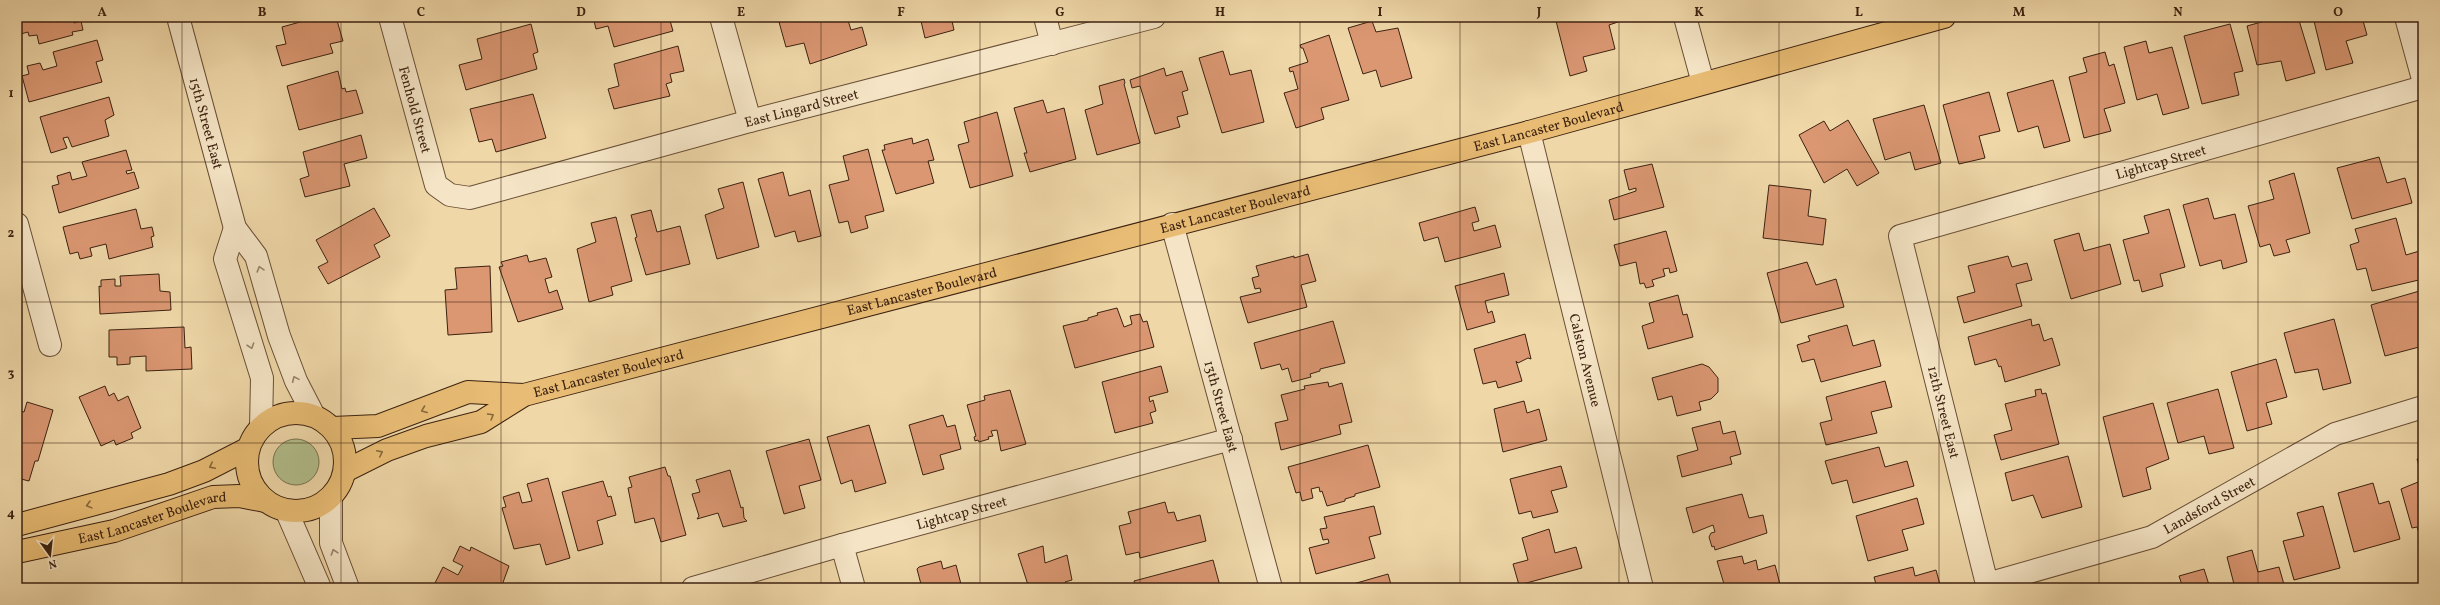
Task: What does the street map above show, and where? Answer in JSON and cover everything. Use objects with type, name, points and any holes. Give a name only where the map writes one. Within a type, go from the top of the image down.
[{"type":"main road","name":"East Lancaster Boulevard","points":[[346,471],[386,450],[426,436],[481,422],[524,395],[1172,224],[1529,132],[1944,17]]},
{"type":"main road","name":"East Lancaster Boulevard","points":[[332,428],[385,424],[468,392],[524,395]]},
{"type":"main road","points":[[289,414],[312,414],[332,428],[341,444],[346,471],[339,487],[331,497],[313,507],[287,512],[265,501],[253,486],[248,468],[247,449],[261,427],[276,417],[289,414]]},
{"type":"main road","name":"East Lancaster Boulevard","points":[[17,525],[169,484],[204,471],[247,449]]},
{"type":"main road","name":"East Lancaster Boulevard","points":[[17,552],[114,531],[213,497],[239,496],[265,501]]},
{"type":"street","name":"15th Street East","points":[[178,17],[235,228],[256,256],[278,336],[296,381],[312,414]]},
{"type":"street","name":"Fenhold Street","points":[[390,17],[436,185],[450,195]]},
{"type":"street","points":[[721,17],[750,121]]},
{"type":"street","points":[[1045,17],[1052,44]]},
{"type":"street","name":"East Lingard Street","points":[[450,195],[470,198],[750,121],[1154,17]]},
{"type":"street","points":[[1685,17],[1703,83]]},
{"type":"street","points":[[2406,17],[2423,79]]},
{"type":"street","name":"Lightcap Street","points":[[1900,236],[2423,87]]},
{"type":"street","name":"Calston Avenue","points":[[1529,132],[1642,588]]},
{"type":"street","points":[[17,224],[50,345]]},
{"type":"street","name":"13th Street East","points":[[1172,224],[1271,588]]},
{"type":"street","points":[[235,228],[225,259],[262,378],[261,427]]},
{"type":"street","name":"12th Street East","points":[[1900,236],[1988,586]]},
{"type":"street","name":"Landsford Street","points":[[1988,586],[2152,537],[2335,434],[2423,407]]},
{"type":"street","name":"Lightcap Street","points":[[693,588],[842,545],[1231,439]]},
{"type":"street","points":[[331,497],[331,543],[348,588]]},
{"type":"street","points":[[287,512],[320,588]]},
{"type":"street","points":[[842,545],[854,588]]},
{"type":"green space","points":[[292,439],[300,439],[309,443],[315,449],[319,462],[315,475],[309,481],[300,485],[292,485],[283,481],[277,475],[273,466],[273,458],[277,449],[283,443]]},
{"type":"building","points":[[17,17],[73,17],[74,23],[81,21],[83,30],[72,32],[73,35],[39,44],[37,35],[29,36],[28,32],[17,35]]},
{"type":"building","points":[[310,17],[336,17],[343,41],[330,44],[333,53],[282,66],[276,46],[286,44],[282,27],[311,19]]},
{"type":"building","points":[[593,17],[669,17],[673,31],[614,47],[608,26],[596,29]]},
{"type":"building","points":[[803,17],[847,17],[851,30],[862,27],[867,45],[810,64],[804,43],[786,47],[779,22]]},
{"type":"building","points":[[920,17],[965,17],[952,21],[954,30],[925,38]]},
{"type":"building","points":[[1555,17],[1633,17],[1609,25],[1615,49],[1583,57],[1587,71],[1570,76]]},
{"type":"building","points":[[2298,17],[2315,73],[2286,81],[2281,61],[2257,65],[2247,26],[2265,21],[2265,18]]},
{"type":"building","points":[[2313,17],[2362,17],[2367,35],[2346,41],[2353,63],[2326,70]]},
{"type":"building","points":[[1372,21],[1376,32],[1398,28],[1412,78],[1381,87],[1376,70],[1363,74],[1348,28]]},
{"type":"building","points":[[531,24],[538,52],[533,54],[537,69],[466,90],[459,65],[482,59],[477,39]]},
{"type":"building","points":[[2230,24],[2243,71],[2234,73],[2239,95],[2202,104],[2184,36]]},
{"type":"building","points":[[1329,35],[1349,100],[1321,108],[1324,119],[1296,128],[1284,93],[1298,89],[1293,71],[1290,72],[1289,68],[1308,62],[1303,48],[1301,48],[1300,45]]},
{"type":"building","points":[[97,40],[103,60],[96,62],[102,82],[29,102],[22,76],[29,74],[27,66],[40,63],[43,70],[57,66],[53,52]]},
{"type":"building","points":[[2146,41],[2149,53],[2172,47],[2189,108],[2163,115],[2157,94],[2137,100],[2124,47]]},
{"type":"building","points":[[678,46],[684,71],[670,74],[672,82],[666,84],[670,96],[614,109],[608,89],[619,86],[614,64]]},
{"type":"building","points":[[1223,51],[1230,75],[1251,70],[1264,122],[1222,133],[1199,58]]},
{"type":"building","points":[[2105,52],[2109,66],[2114,64],[2125,103],[2104,109],[2111,131],[2084,138],[2069,77],[2087,72],[2083,58]]},
{"type":"building","points":[[1164,68],[1166,76],[1182,71],[1188,90],[1182,92],[1188,114],[1177,117],[1180,127],[1155,134],[1140,86],[1132,88],[1130,80]]},
{"type":"building","points":[[338,71],[342,89],[345,88],[346,92],[356,90],[363,113],[299,130],[287,86]]},
{"type":"building","points":[[1124,79],[1124,84],[1140,143],[1097,155],[1085,110],[1103,104],[1099,86]]},
{"type":"building","points":[[2053,80],[2070,141],[2044,148],[2038,126],[2018,132],[2007,93]]},
{"type":"building","points":[[1989,92],[2000,131],[1979,136],[1985,158],[1959,164],[1943,105]]},
{"type":"building","points":[[533,94],[546,138],[496,152],[492,139],[479,142],[470,109]]},
{"type":"building","points":[[109,97],[114,115],[105,120],[109,136],[72,147],[68,137],[63,138],[67,148],[51,153],[40,117]]},
{"type":"building","points":[[1043,100],[1047,113],[1064,108],[1076,159],[1030,172],[1024,153],[1027,153],[1014,108]]},
{"type":"building","points":[[1924,105],[1941,163],[1915,170],[1910,152],[1885,160],[1873,119]]},
{"type":"building","points":[[997,112],[1013,176],[970,188],[958,145],[969,142],[964,122]]},
{"type":"building","points":[[1848,120],[1879,173],[1857,186],[1847,169],[1824,183],[1799,135],[1824,121],[1830,131]]},
{"type":"building","points":[[361,135],[367,158],[344,164],[350,186],[305,197],[300,179],[309,176],[303,152]]},
{"type":"building","points":[[912,138],[913,144],[928,139],[934,160],[928,161],[934,183],[896,194],[882,150],[885,150],[884,145]]},
{"type":"building","points":[[868,149],[884,211],[865,216],[868,228],[851,233],[848,221],[839,223],[829,185],[849,180],[843,156]]},
{"type":"building","points":[[126,150],[132,170],[126,171],[127,174],[134,172],[139,188],[59,213],[52,186],[59,184],[57,176],[70,172],[72,180],[87,176],[82,162]]},
{"type":"building","points":[[2379,157],[2387,183],[2405,178],[2412,203],[2352,219],[2337,168]]},
{"type":"building","points":[[1652,164],[1664,207],[1614,220],[1609,200],[1636,191],[1636,188],[1629,190],[1624,170]]},
{"type":"building","points":[[783,172],[789,196],[810,190],[821,236],[798,242],[795,231],[775,237],[758,179]]},
{"type":"building","points":[[2294,173],[2310,233],[2286,240],[2290,252],[2274,256],[2270,244],[2260,247],[2248,206],[2274,199],[2269,181]]},
{"type":"building","points":[[743,182],[759,247],[717,259],[705,215],[724,208],[718,189]]},
{"type":"building","points":[[1769,185],[1811,190],[1808,216],[1826,219],[1823,245],[1763,238]]},
{"type":"building","points":[[2208,198],[2214,219],[2235,214],[2247,262],[2223,269],[2221,260],[2200,266],[2183,205]]},
{"type":"building","points":[[1475,207],[1479,221],[1472,223],[1474,231],[1495,225],[1501,247],[1445,262],[1438,237],[1424,241],[1419,223]]},
{"type":"building","points":[[374,208],[390,236],[374,245],[380,257],[328,284],[318,267],[328,262],[316,240]]},
{"type":"building","points":[[136,209],[141,229],[152,227],[154,236],[151,237],[153,247],[109,259],[106,244],[90,248],[92,256],[80,259],[78,252],[70,254],[63,227]]},
{"type":"building","points":[[2169,209],[2185,267],[2160,274],[2163,286],[2142,292],[2139,280],[2134,281],[2123,240],[2149,233],[2144,216]]},
{"type":"building","points":[[651,210],[657,232],[680,226],[690,264],[646,275],[635,238],[637,237],[631,215]]},
{"type":"building","points":[[616,217],[632,281],[611,287],[613,295],[589,302],[577,249],[596,242],[591,223]]},
{"type":"building","points":[[2396,218],[2406,255],[2423,250],[2423,279],[2372,291],[2366,268],[2357,270],[2350,245],[2359,242],[2355,229]]},
{"type":"building","points":[[1666,231],[1677,271],[1670,273],[1669,268],[1663,269],[1665,276],[1652,280],[1654,286],[1646,288],[1644,283],[1640,284],[1636,262],[1620,266],[1614,245]]},
{"type":"building","points":[[2079,233],[2084,251],[2110,244],[2121,284],[2071,299],[2054,240]]},
{"type":"building","points":[[1308,254],[1316,281],[1301,285],[1307,307],[1248,323],[1240,297],[1261,292],[1260,288],[1255,289],[1252,278],[1259,276],[1256,266]]},
{"type":"building","points":[[527,255],[529,262],[546,258],[552,277],[545,279],[549,293],[557,290],[563,309],[518,322],[499,267],[503,266],[501,262]]},
{"type":"building","points":[[2008,256],[2012,267],[2027,263],[2032,280],[2016,284],[2022,306],[1964,323],[1957,297],[1975,292],[1968,266]]},
{"type":"building","points":[[1807,262],[1816,285],[1836,279],[1844,307],[1781,323],[1767,273]]},
{"type":"building","points":[[490,266],[492,332],[448,335],[445,290],[457,289],[455,268]]},
{"type":"building","points":[[1504,273],[1509,295],[1485,301],[1488,313],[1492,311],[1495,322],[1467,330],[1455,286]]},
{"type":"building","points":[[159,274],[160,291],[170,292],[171,310],[100,314],[99,286],[101,287],[101,280],[115,279],[115,286],[121,286],[120,276]]},
{"type":"building","points":[[2423,290],[2423,321],[2421,321],[2423,346],[2385,356],[2371,305]]},
{"type":"building","points":[[1678,295],[1683,315],[1687,314],[1693,337],[1648,349],[1642,326],[1654,322],[1649,303]]},
{"type":"building","points":[[1117,308],[1124,327],[1132,324],[1130,316],[1140,314],[1143,322],[1147,321],[1154,347],[1075,368],[1063,326],[1088,320],[1088,318],[1098,315],[1097,313]]},
{"type":"building","points":[[2031,319],[2032,326],[2039,324],[2044,341],[2052,338],[2060,365],[2005,382],[2001,366],[1999,367],[1996,359],[1975,365],[1968,337]]},
{"type":"building","points":[[2334,319],[2351,383],[2323,390],[2318,369],[2295,373],[2284,333]]},
{"type":"building","points":[[1333,321],[1345,363],[1320,369],[1320,371],[1310,374],[1311,377],[1292,382],[1288,368],[1282,370],[1280,364],[1261,369],[1254,343]]},
{"type":"building","points":[[1847,325],[1853,346],[1874,340],[1881,366],[1821,382],[1814,359],[1802,362],[1797,345],[1810,341],[1808,336]]},
{"type":"building","points":[[184,327],[185,348],[191,347],[192,369],[146,371],[146,356],[130,357],[130,364],[117,365],[117,357],[109,357],[109,330]]},
{"type":"building","points":[[1525,334],[1531,359],[1528,358],[1518,363],[1516,361],[1522,381],[1498,388],[1496,381],[1483,384],[1474,349]]},
{"type":"building","points":[[2276,359],[2287,397],[2266,403],[2272,424],[2247,431],[2231,372]]},
{"type":"building","points":[[1702,364],[1709,367],[1718,378],[1718,392],[1711,399],[1699,402],[1701,410],[1677,416],[1672,396],[1658,400],[1652,378]]},
{"type":"building","points":[[1161,366],[1168,392],[1149,397],[1150,402],[1153,400],[1156,411],[1150,413],[1153,423],[1115,433],[1102,382]]},
{"type":"building","points":[[1885,381],[1892,407],[1871,412],[1877,433],[1826,445],[1820,423],[1832,420],[1826,397]]},
{"type":"building","points":[[1328,382],[1329,387],[1342,383],[1352,422],[1339,425],[1341,434],[1281,450],[1275,423],[1288,420],[1281,395],[1305,389],[1304,386]]},
{"type":"building","points":[[105,386],[109,396],[114,393],[118,401],[128,396],[141,428],[131,433],[133,438],[116,445],[114,440],[101,446],[79,397]]},
{"type":"building","points":[[2041,389],[2042,394],[2046,393],[2059,444],[2001,460],[1994,435],[2012,430],[2005,404],[2036,396],[2035,390]]},
{"type":"building","points":[[2218,389],[2234,448],[2209,454],[2204,436],[2178,443],[2167,403]]},
{"type":"building","points":[[1010,390],[1026,444],[1001,451],[997,430],[991,431],[993,436],[988,437],[989,439],[979,442],[978,440],[975,441],[974,437],[976,436],[967,405],[985,400],[984,396]]},
{"type":"building","points":[[1524,401],[1527,413],[1539,409],[1547,440],[1503,452],[1494,409]]},
{"type":"building","points":[[27,402],[53,410],[38,461],[35,461],[29,481],[17,478],[17,414],[19,411],[24,412]]},
{"type":"building","points":[[2153,403],[2169,459],[2146,468],[2151,489],[2123,497],[2103,417]]},
{"type":"building","points":[[943,415],[947,427],[955,425],[961,449],[940,455],[944,469],[923,475],[909,425]]},
{"type":"building","points":[[1720,421],[1723,434],[1735,431],[1741,454],[1730,457],[1732,464],[1682,477],[1677,456],[1698,450],[1692,428]]},
{"type":"building","points":[[869,425],[886,483],[855,492],[852,480],[841,484],[827,437]]},
{"type":"building","points":[[809,439],[821,480],[799,486],[805,508],[784,514],[766,451]]},
{"type":"building","points":[[1368,445],[1380,487],[1355,494],[1355,496],[1345,499],[1345,501],[1327,506],[1322,491],[1320,492],[1319,487],[1311,489],[1313,498],[1302,501],[1300,492],[1296,493],[1288,467]]},
{"type":"building","points":[[1879,447],[1885,467],[1907,461],[1914,486],[1853,503],[1847,480],[1832,484],[1825,461]]},
{"type":"building","points":[[2068,456],[2082,507],[2042,518],[2033,495],[2012,501],[2005,473]]},
{"type":"building","points":[[2423,458],[2423,480],[2417,459]]},
{"type":"building","points":[[1561,466],[1567,487],[1551,491],[1558,512],[1533,518],[1531,511],[1519,514],[1510,479]]},
{"type":"building","points":[[665,467],[668,476],[670,476],[686,535],[661,542],[654,518],[635,523],[628,488],[632,487],[629,477]]},
{"type":"building","points":[[730,470],[741,508],[743,507],[744,518],[747,521],[723,527],[718,513],[697,519],[699,516],[692,494],[700,492],[696,480]]},
{"type":"building","points":[[548,478],[570,558],[546,565],[540,544],[514,549],[502,508],[506,507],[503,497],[519,492],[522,503],[532,501],[527,484]]},
{"type":"building","points":[[2423,480],[2423,539],[2421,539],[2417,527],[2412,528],[2401,489]]},
{"type":"building","points":[[603,481],[608,497],[611,496],[616,515],[597,521],[603,544],[578,551],[562,492]]},
{"type":"building","points":[[2373,483],[2379,504],[2389,501],[2400,539],[2354,552],[2338,493]]},
{"type":"building","points":[[1742,494],[1749,518],[1763,515],[1767,533],[1715,550],[1714,546],[1712,547],[1709,537],[1711,533],[1715,532],[1713,525],[1693,533],[1686,508]]},
{"type":"building","points":[[1917,498],[1924,524],[1902,530],[1908,550],[1868,561],[1856,516]]},
{"type":"building","points":[[1165,502],[1168,513],[1174,512],[1177,521],[1200,515],[1206,541],[1140,558],[1139,552],[1126,555],[1119,526],[1131,523],[1128,512]]},
{"type":"building","points":[[1374,506],[1381,534],[1369,537],[1375,558],[1316,574],[1309,548],[1329,543],[1328,539],[1323,540],[1320,529],[1327,528],[1324,517]]},
{"type":"building","points":[[2323,506],[2340,568],[2294,580],[2283,541],[2304,536],[2297,513]]},
{"type":"building","points":[[1549,529],[1555,553],[1576,547],[1582,568],[1519,585],[1513,564],[1528,560],[1522,538]]},
{"type":"building","points":[[460,546],[470,551],[471,547],[509,566],[501,588],[433,587],[443,567],[458,575],[463,566],[453,561]]},
{"type":"building","points":[[1043,546],[1045,563],[1067,555],[1072,580],[1065,582],[1067,588],[1029,588],[1018,554]]},
{"type":"building","points":[[2252,550],[2258,572],[2279,567],[2285,588],[2235,588],[2227,557]]},
{"type":"building","points":[[1742,556],[1744,564],[1756,560],[1758,570],[1775,565],[1781,588],[1709,588],[1711,585],[1712,587],[1724,584],[1717,561]]},
{"type":"building","points":[[1213,560],[1220,586],[1212,588],[1136,588],[1134,581]]},
{"type":"building","points":[[941,561],[943,569],[956,565],[962,588],[922,588],[917,569],[919,567]]},
{"type":"building","points":[[1913,567],[1915,576],[1936,570],[1941,588],[1877,588],[1874,577]]},
{"type":"building","points":[[2204,569],[2210,588],[2183,588],[2179,576]]},
{"type":"building","points":[[1388,574],[1392,588],[1339,588]]}]
